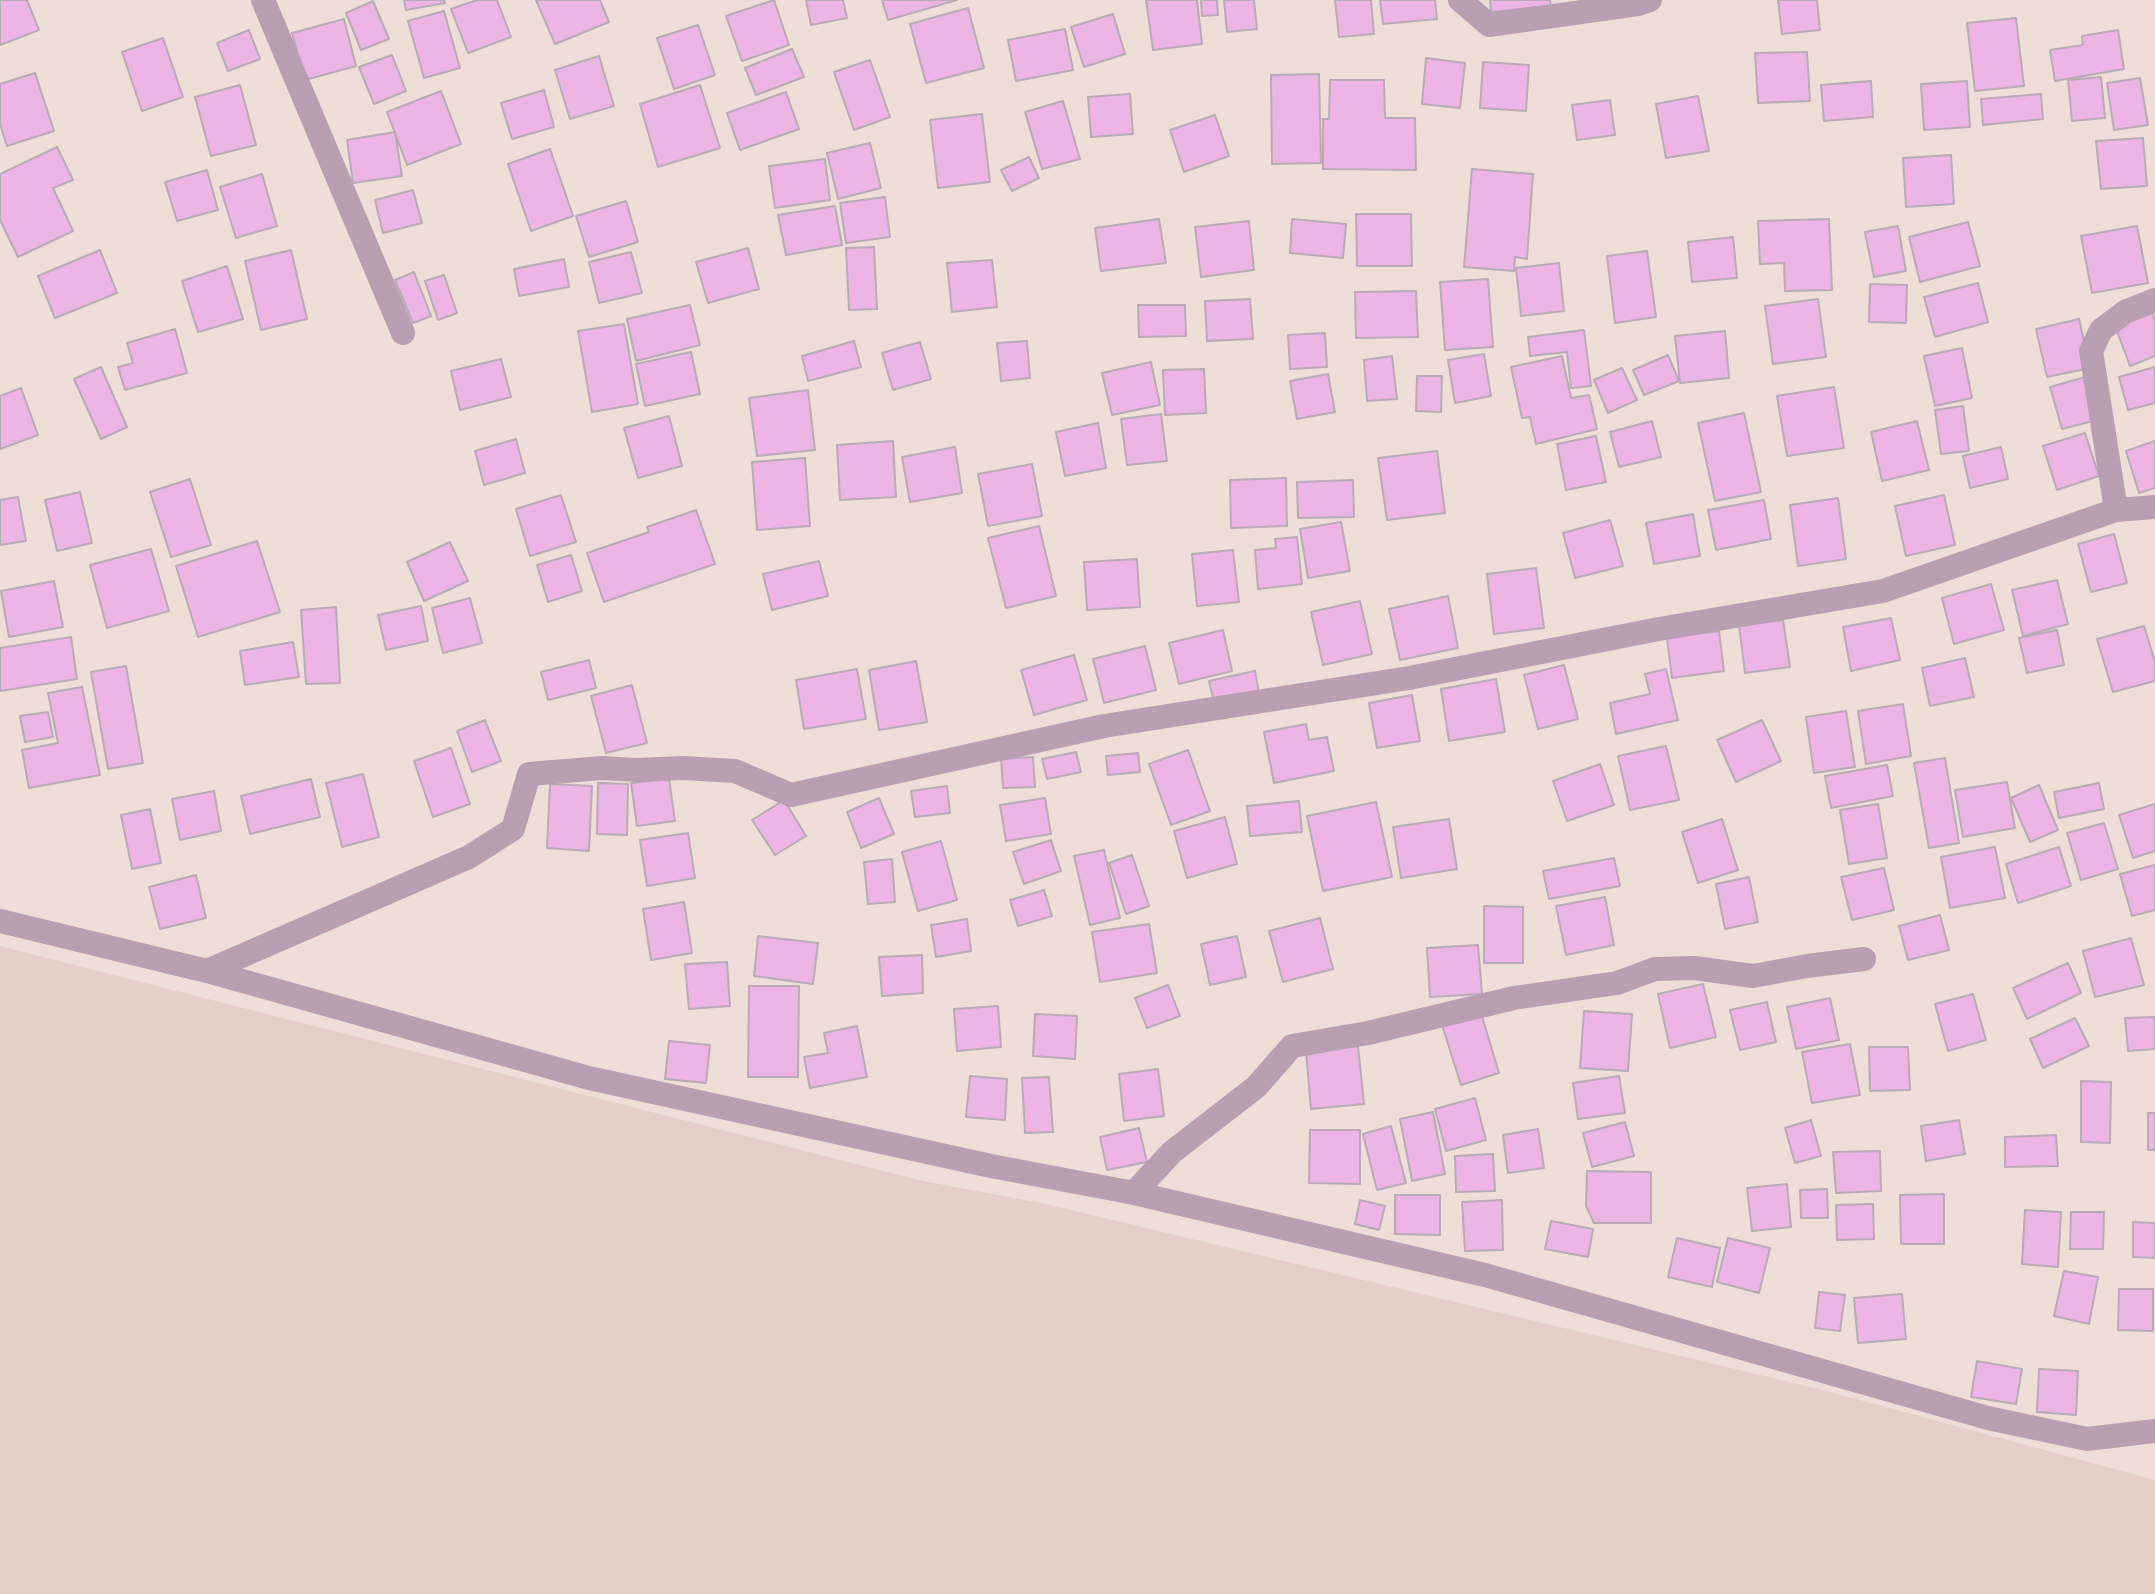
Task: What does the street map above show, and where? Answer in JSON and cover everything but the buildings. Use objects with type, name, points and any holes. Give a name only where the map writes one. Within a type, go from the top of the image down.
[{"type":"street","points":[[263,0],[403,333]]},
{"type":"street","points":[[1460,0],[1489,25],[1650,0]]},
{"type":"street","points":[[2116,510],[2091,351],[2101,330],[2125,312],[2155,300]]},
{"type":"street","points":[[207,971],[469,857],[513,829],[529,774],[602,768],[735,771],[791,795],[1104,726],[1409,678],[1659,629],[1883,591],[2116,510],[2155,507]]},
{"type":"street","points":[[0,921],[207,971],[589,1078],[991,1166],[1134,1193],[1485,1275],[1988,1418],[2087,1439],[2155,1431]]},
{"type":"street","points":[[1134,1193],[1172,1152],[1256,1087],[1292,1046],[1368,1033],[1514,998],[1617,983],[1655,969],[1694,968],[1753,976],[1864,959]]},
{"type":"shaded area","points":[[0,946],[923,1181],[1046,1204],[1823,1390],[2155,1480],[2155,1594],[0,1594]]}]
